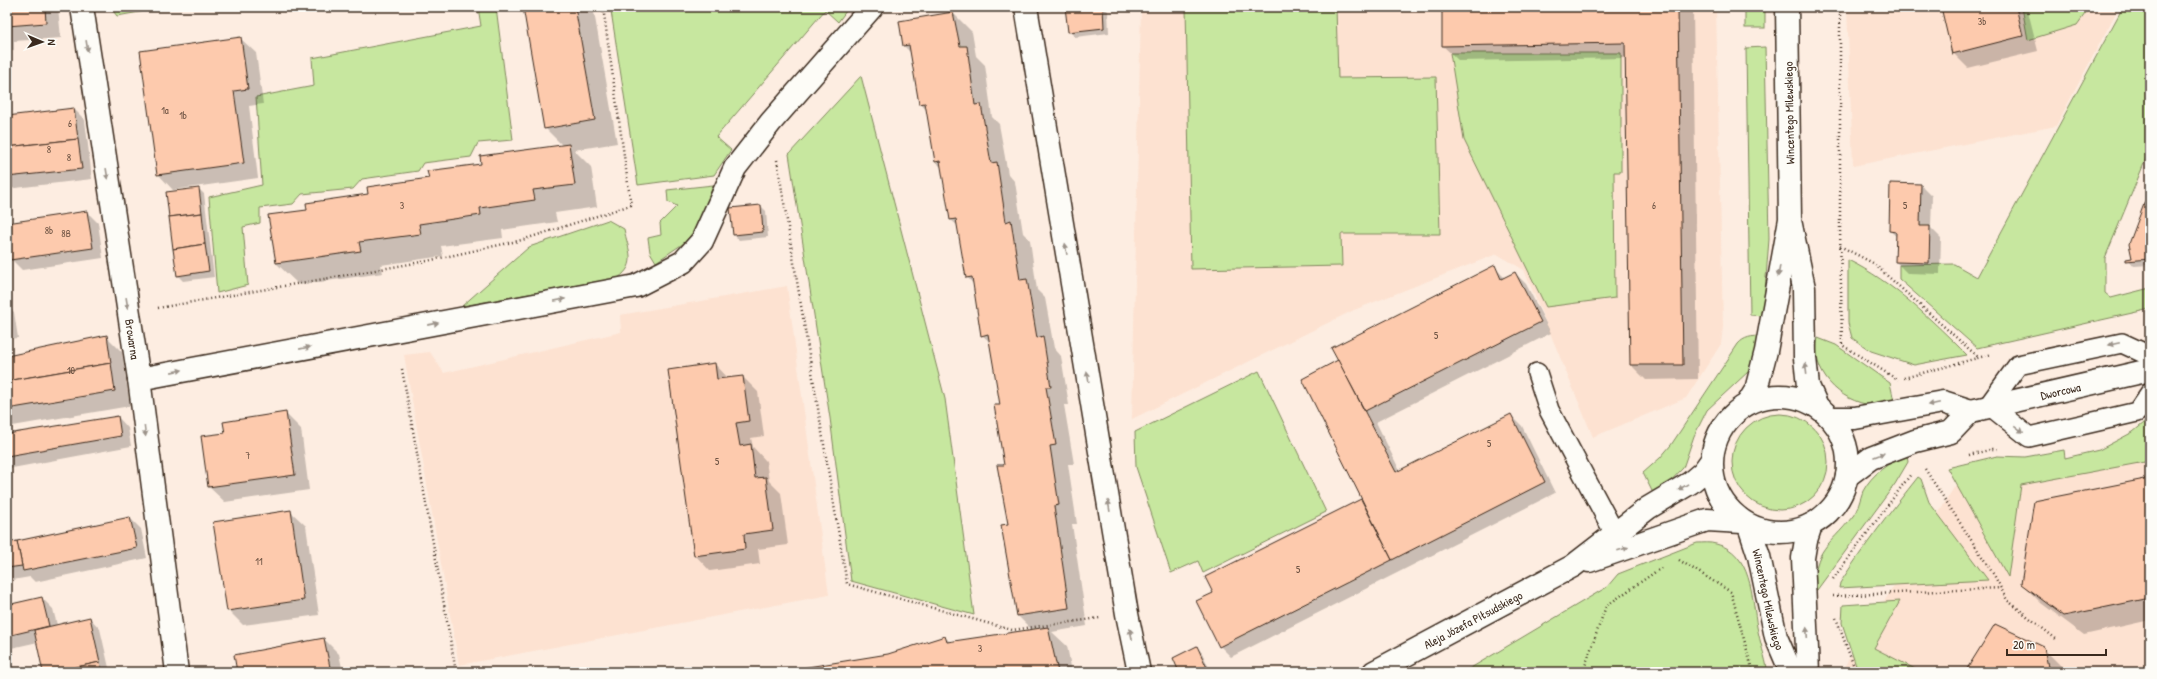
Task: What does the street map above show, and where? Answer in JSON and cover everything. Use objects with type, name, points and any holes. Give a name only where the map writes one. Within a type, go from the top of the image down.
[{"type":"street","name":"Browarna","points":[[82,7],[139,379],[177,672]]},
{"type":"street","points":[[139,379],[636,286],[683,262],[702,241],[735,168],[771,122],[872,7]]},
{"type":"street","points":[[1026,7],[1127,614],[1139,672]]},
{"type":"street","name":"Wincentego Milewskiego","points":[[1748,403],[1756,390],[1766,351],[1790,219],[1787,7]]},
{"type":"street","name":"Wincentego Milewskiego","points":[[1790,219],[1800,261],[1804,288],[1805,358],[1808,386],[1824,412]]},
{"type":"street","name":"Dworcowa","points":[[1824,412],[1855,418],[1943,402],[1980,408],[2150,370]]},
{"type":"street","points":[[1783,395],[1801,398],[1824,412],[1846,445],[1848,460],[1847,476],[1843,491],[1835,505],[1824,516],[1811,525],[1796,531],[1780,533],[1764,531],[1746,524],[1729,510],[1719,496],[1712,479],[1711,461],[1714,443],[1722,427],[1734,413],[1748,403],[1765,397],[1783,395]]},
{"type":"street","points":[[1847,476],[1871,458],[1916,441],[1951,432],[1980,408]]},
{"type":"street","name":"Aleja Józefa Piłsudskiego","points":[[1573,566],[1648,508],[1690,483],[1703,472],[1711,461]]},
{"type":"street","name":"Aleja Józefa Piłsudskiego","points":[[1374,672],[1573,566],[1707,520],[1746,524]]},
{"type":"street","name":"Wincentego Milewskiego","points":[[1746,524],[1759,556],[1776,637],[1791,672]]},
{"type":"street","points":[[1808,672],[1803,558],[1806,540],[1811,525]]},
{"type":"lane","points":[[2150,356],[2122,343],[2018,365],[1980,408],[2029,437],[2137,412],[2150,394]]},
{"type":"lane","points":[[1537,374],[1549,410],[1615,534]]},
{"type":"path","points":[[151,309],[427,261],[522,240],[631,206],[603,7]]},
{"type":"path","points":[[1840,7],[1840,246],[1842,345],[1897,380]]},
{"type":"path","points":[[776,154],[847,584],[1012,630],[1127,614]]},
{"type":"path","points":[[1840,246],[1873,262],[1979,358]]},
{"type":"path","points":[[402,369],[456,672]]},
{"type":"path","points":[[1922,466],[1994,575],[2007,600],[2056,639]]},
{"type":"path","points":[[1830,582],[1914,469]]},
{"type":"path","points":[[1675,558],[1731,592],[1753,672]]},
{"type":"path","points":[[1583,672],[1606,606],[1663,567]]},
{"type":"path","points":[[1828,596],[2001,588]]},
{"type":"path","points":[[1834,611],[1856,672]]},
{"type":"shaded area","points":[[1141,7],[1716,7],[1723,327],[1721,344],[1686,398],[1593,437],[1524,270],[1497,254],[1354,310],[1132,419]]},
{"type":"shaded area","points":[[1847,7],[2119,7],[2056,126],[1853,166]]},
{"type":"shaded area","points":[[787,286],[829,595],[459,665],[404,355],[430,352],[444,373],[621,332],[620,315]]},
{"type":"shaded area","points":[[2150,440],[2150,672],[1841,672],[1958,481]]},
{"type":"green space","points":[[110,7],[168,7],[117,16]]},
{"type":"green space","points":[[478,7],[496,7],[513,140],[478,143],[471,157],[423,163],[418,171],[362,179],[353,189],[302,194],[293,204],[260,208],[260,223],[243,227],[248,285],[217,293],[209,197],[262,185],[256,97],[314,86],[312,58],[481,26]]},
{"type":"green space","points":[[613,7],[849,7],[838,22],[825,10],[716,137],[731,150],[714,175],[638,185],[611,11]]},
{"type":"green space","points":[[1186,7],[1336,7],[1338,78],[1436,77],[1440,234],[1341,234],[1342,266],[1191,269]]},
{"type":"green space","points":[[1745,7],[1765,7],[1765,28],[1745,28]]},
{"type":"green space","points":[[2022,7],[2090,7],[2077,25],[2028,40]]},
{"type":"green space","points":[[2123,7],[2150,7],[2150,149],[2105,258],[2105,293],[2111,298],[2150,288],[2150,309],[1977,348],[1899,279],[1899,265],[1954,264],[1977,277]]},
{"type":"green space","points":[[1765,47],[1769,239],[1763,316],[1750,315],[1746,48]]},
{"type":"green space","points":[[1450,53],[1621,53],[1621,172],[1614,172],[1615,298],[1546,307],[1464,140]]},
{"type":"green space","points":[[861,76],[945,399],[974,615],[851,581],[830,418],[789,154]]},
{"type":"green space","points":[[713,185],[701,223],[684,243],[656,262],[650,252],[648,238],[661,235],[660,223],[677,206],[668,202],[667,190]]},
{"type":"green space","points":[[608,220],[624,229],[629,250],[630,262],[624,273],[618,278],[462,306],[529,247]]},
{"type":"green space","points":[[1848,260],[1881,279],[1896,290],[1926,315],[1967,355],[1914,365],[1871,351],[1852,338],[1848,323]]},
{"type":"green space","points":[[1761,336],[1749,371],[1707,410],[1694,436],[1683,468],[1663,489],[1654,495],[1643,473],[1660,458],[1671,445],[1738,344],[1748,337]]},
{"type":"green space","points":[[1818,338],[1836,345],[1890,383],[1894,401],[1877,405],[1860,403],[1838,391],[1823,373],[1818,362],[1816,350]]},
{"type":"green space","points":[[1259,371],[1326,512],[1203,573],[1198,561],[1171,573],[1136,467],[1135,432]]},
{"type":"green space","points":[[1780,414],[1799,417],[1814,428],[1825,443],[1828,462],[1825,481],[1814,496],[1799,507],[1780,510],[1761,507],[1746,496],[1735,481],[1732,462],[1735,443],[1746,428],[1761,417]]},
{"type":"green space","points":[[2150,418],[2150,461],[2021,485],[2008,577],[1947,468],[1997,456],[2025,457],[2064,450],[2065,458],[2099,450],[2133,432]]},
{"type":"green space","points":[[1907,455],[1908,462],[1895,484],[1817,590],[1813,592],[1817,565],[1820,556],[1824,549],[1855,514],[1863,491],[1871,479],[1894,461]]},
{"type":"green space","points":[[1918,477],[1921,479],[1929,502],[1988,580],[1839,588],[1840,583],[1859,556]]},
{"type":"green space","points":[[1697,543],[1714,543],[1728,549],[1737,556],[1743,566],[1751,590],[1757,627],[1768,672],[1464,672],[1607,587],[1618,574]]},
{"type":"green space","points":[[1900,601],[1874,648],[1921,672],[1858,672],[1842,623],[1843,605]]},
{"type":"building","points":[[7,7],[45,7],[46,23],[7,26]]},
{"type":"building","points":[[523,7],[575,7],[595,120],[544,129]]},
{"type":"building","points":[[1065,7],[1103,7],[1104,28],[1068,32]]},
{"type":"building","points":[[1442,7],[1678,7],[1683,365],[1630,365],[1625,43],[1442,46]]},
{"type":"building","points":[[1941,7],[2016,7],[2023,36],[1952,54]]},
{"type":"building","points":[[953,12],[960,46],[967,46],[975,105],[981,104],[991,163],[997,162],[1006,222],[1011,220],[1020,280],[1027,279],[1037,338],[1043,336],[1051,387],[1046,387],[1056,445],[1050,446],[1059,505],[1054,506],[1069,608],[1017,616],[1001,525],[1008,524],[997,465],[1004,465],[994,405],[1000,405],[988,334],[981,336],[972,277],[966,278],[956,219],[950,220],[940,161],[935,162],[925,103],[919,104],[909,45],[903,46],[899,21]]},
{"type":"building","points":[[241,37],[248,89],[234,91],[244,163],[157,175],[140,51]]},
{"type":"building","points":[[74,108],[78,139],[7,147],[7,116]]},
{"type":"building","points":[[78,139],[82,169],[7,177],[7,147]]},
{"type":"building","points":[[569,144],[575,185],[533,190],[535,200],[480,208],[481,215],[419,224],[421,234],[359,242],[361,251],[276,263],[268,215],[307,210],[306,203],[368,194],[367,187],[429,178],[427,171],[481,164],[480,156]]},
{"type":"building","points":[[1890,183],[1921,184],[1920,226],[1930,226],[1929,263],[1895,262],[1896,232],[1889,231]]},
{"type":"building","points":[[199,188],[202,213],[169,217],[166,192]]},
{"type":"building","points":[[2150,188],[2150,259],[2126,261],[2126,259],[2132,258],[2129,244]]},
{"type":"building","points":[[761,205],[763,232],[733,235],[730,208]]},
{"type":"building","points":[[87,211],[93,248],[10,260],[7,223]]},
{"type":"building","points":[[202,213],[205,244],[173,249],[169,217]]},
{"type":"building","points":[[205,244],[209,271],[177,276],[173,249]]},
{"type":"building","points":[[1495,265],[1501,279],[1515,272],[1541,322],[1365,411],[1331,348]]},
{"type":"building","points":[[107,335],[111,363],[7,381],[7,356]]},
{"type":"building","points":[[1338,360],[1396,472],[1511,414],[1545,482],[1392,560],[1302,379]]},
{"type":"building","points":[[111,363],[115,391],[7,409],[7,381]]},
{"type":"building","points":[[715,363],[717,379],[743,376],[749,421],[736,423],[740,446],[751,444],[755,478],[766,477],[773,530],[744,534],[745,549],[694,556],[668,370]]},
{"type":"building","points":[[286,412],[295,475],[208,487],[201,436],[225,433],[223,422]]},
{"type":"building","points":[[118,416],[121,436],[7,456],[7,434]]},
{"type":"building","points":[[2150,478],[2150,598],[2064,616],[2021,584],[2034,501]]},
{"type":"building","points":[[1361,499],[1392,560],[1219,647],[1196,601],[1213,593],[1205,577]]},
{"type":"building","points":[[291,510],[304,600],[227,611],[213,522]]},
{"type":"building","points":[[130,517],[137,548],[23,571],[17,541]]},
{"type":"building","points":[[17,541],[22,566],[7,568],[7,543]]},
{"type":"building","points":[[42,597],[49,626],[7,636],[7,605]]},
{"type":"building","points":[[90,617],[100,662],[53,672],[43,672],[34,630]]},
{"type":"building","points":[[1995,624],[2044,647],[2049,672],[1965,672]]},
{"type":"building","points":[[1048,627],[1058,672],[777,672],[888,654],[945,636],[947,642]]},
{"type":"building","points":[[324,638],[331,672],[237,672],[234,655]]},
{"type":"building","points":[[1197,646],[1209,672],[1179,672],[1173,658]]},
{"type":"building","points":[[100,662],[102,672],[53,672]]}]
